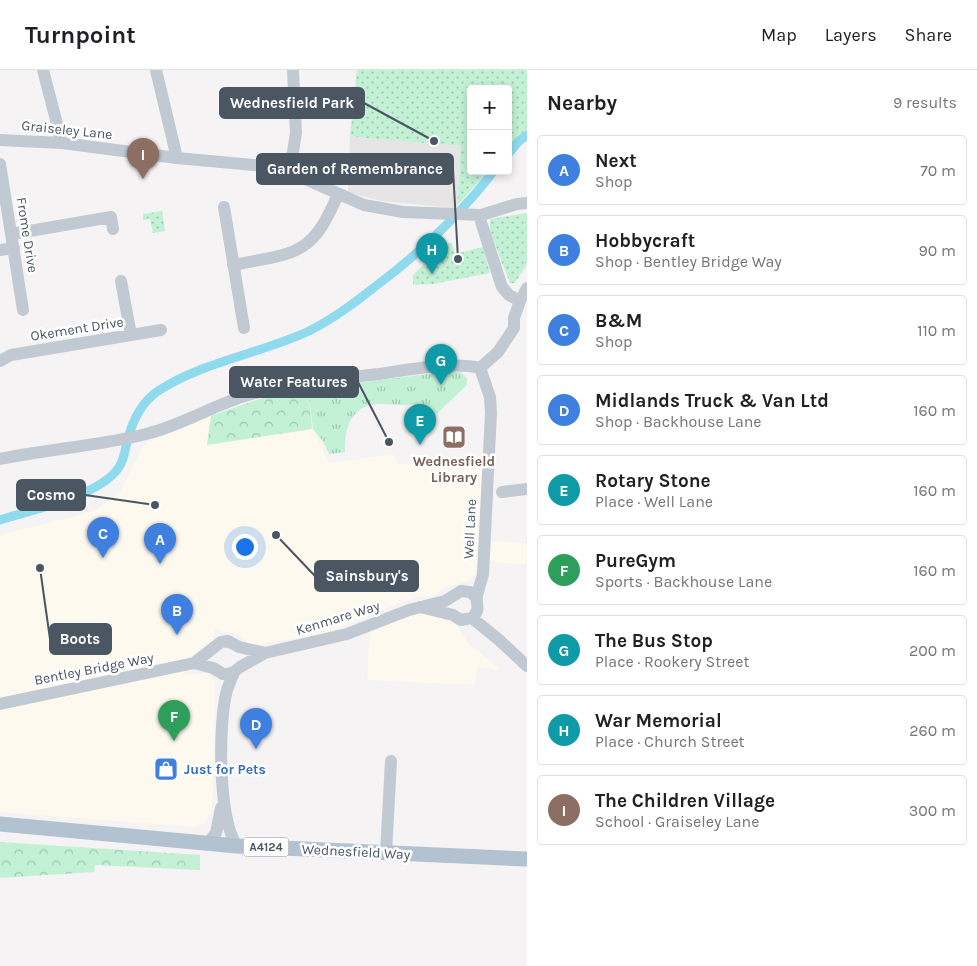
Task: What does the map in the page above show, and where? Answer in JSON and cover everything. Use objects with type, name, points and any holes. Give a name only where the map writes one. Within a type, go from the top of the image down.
[{"type":"main road","name":"Wednesfield Way","points":[[2,826],[237,846],[527,859]]},
{"type":"street","points":[[43,70],[62,143]]},
{"type":"street","points":[[156,70],[177,158]]},
{"type":"street","points":[[287,171],[296,133],[293,70]]},
{"type":"street","name":"Graiseley Lane","points":[[0,140],[62,143],[177,158],[247,164],[287,171],[355,202],[373,208],[403,212],[481,215],[517,204],[527,203]]},
{"type":"street","name":"Frome Drive","points":[[0,164],[23,310]]},
{"type":"street","points":[[233,265],[286,255],[306,245],[324,224],[338,194]]},
{"type":"street","points":[[224,207],[244,328]]},
{"type":"street","points":[[481,215],[484,231],[502,287],[520,301]]},
{"type":"street","points":[[12,234],[111,217],[113,229]]},
{"type":"street","points":[[0,250],[14,248]]},
{"type":"street","points":[[121,281],[131,335]]},
{"type":"street","points":[[0,459],[144,435],[235,399],[269,389],[437,367],[466,365],[480,368],[521,328],[514,318],[527,288]]},
{"type":"street","name":"Okement Drive","points":[[0,361],[11,355],[161,330]]},
{"type":"street","name":"Well Lane","points":[[474,604],[482,574],[491,413],[490,397],[480,368]]},
{"type":"street","points":[[502,492],[527,489]]},
{"type":"street","name":"Kenmare Way","points":[[265,653],[348,634],[398,614],[444,601],[461,591],[474,604]]},
{"type":"street","points":[[453,596],[450,606],[453,615]]},
{"type":"street","points":[[420,607],[453,615],[461,620],[474,604],[494,635],[527,666]]},
{"type":"street","points":[[194,663],[221,642],[233,642],[239,647],[265,653]]},
{"type":"street","points":[[237,846],[230,833],[223,801],[222,728],[227,690],[243,657],[239,647]]},
{"type":"street","points":[[210,652],[210,663],[227,690]]},
{"type":"street","points":[[194,663],[228,674],[265,653]]},
{"type":"street","name":"Bentley Bridge Way","points":[[0,704],[194,663]]},
{"type":"street","points":[[386,853],[391,761]]},
{"type":"street","points":[[208,843],[216,833],[223,801]]},
{"type":"shaded area","points":[[350,135],[461,146],[457,206],[453,208],[381,201],[348,192]]},
{"type":"shaded area","points":[[211,416],[207,445],[313,429],[329,463],[393,454],[398,464],[484,463],[476,573],[470,581],[444,588],[433,596],[413,598],[329,632],[251,646],[238,634],[215,629],[213,642],[194,657],[173,663],[186,675],[207,673],[215,682],[212,812],[205,822],[195,827],[0,812],[0,535],[95,511],[121,491],[142,447],[155,439]]},
{"type":"shaded area","points":[[491,541],[527,543],[527,564],[490,562]]},
{"type":"shaded area","points":[[415,614],[435,614],[457,626],[468,643],[497,667],[498,670],[477,667],[475,685],[367,680],[370,631]]},
{"type":"green space","points":[[357,70],[527,70],[527,129],[512,145],[512,85],[467,85],[467,175],[484,175],[457,206],[461,146],[350,135]]},
{"type":"green space","points":[[162,211],[165,231],[153,233],[150,219],[143,220],[143,214]]},
{"type":"green space","points":[[527,213],[527,264],[515,283],[510,283],[490,232],[490,219]]},
{"type":"green space","points":[[445,243],[452,243],[455,254],[483,247],[490,273],[433,284],[413,285],[413,275]]},
{"type":"green space","points":[[444,372],[460,372],[467,378],[467,385],[430,420],[423,424],[416,419],[413,404],[372,405],[363,408],[352,418],[346,434],[345,452],[329,454],[323,441],[313,429],[308,389]]},
{"type":"green space","points":[[308,389],[312,429],[207,445],[211,416],[259,399]]},
{"type":"green space","points":[[0,842],[200,855],[200,870],[95,865],[94,872],[0,878]]},
{"type":"waterway","points":[[512,149],[527,135]]},
{"type":"waterway","points":[[0,520],[65,500],[98,486],[119,467],[134,420],[146,401],[158,391],[194,372],[309,331],[333,317],[357,301],[422,249],[467,204],[491,175]]},
{"type":"place","name":"Wednesfield Park","points":[[434,141]]},
{"type":"place","name":"The Children Village","points":[[143,179]]},
{"type":"place","name":"Garden of Remembrance","points":[[458,259]]},
{"type":"place","name":"War Memorial","points":[[432,274]]},
{"type":"place","name":"The Bus Stop","points":[[441,385]]},
{"type":"place","name":"Wednesfield Library","points":[[454,437]]},
{"type":"place","name":"Water Features","points":[[389,442]]},
{"type":"place","name":"Rotary Stone","points":[[420,445]]},
{"type":"place","name":"Cosmo","points":[[155,505]]},
{"type":"place","name":"Sainsbury's","points":[[276,535]]},
{"type":"place","name":"B&M","points":[[103,558]]},
{"type":"place","name":"Next","points":[[160,564]]},
{"type":"place","name":"Boots","points":[[40,568]]},
{"type":"place","name":"Hobbycraft","points":[[177,635]]},
{"type":"place","name":"PureGym","points":[[174,741]]},
{"type":"place","name":"Midlands Truck & Van Ltd","points":[[256,749]]},
{"type":"place","name":"Just for Pets","points":[[166,769]]}]
